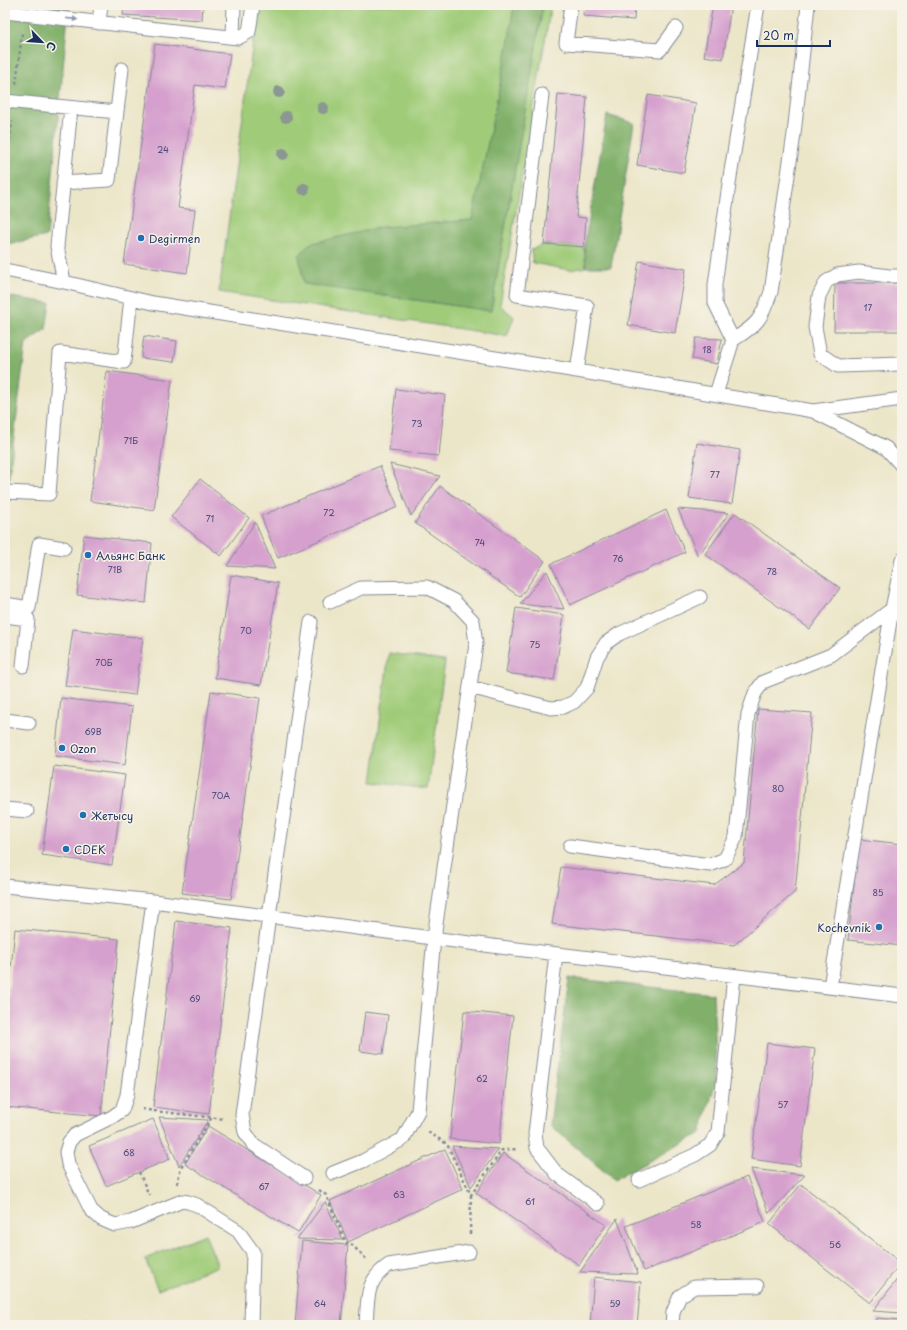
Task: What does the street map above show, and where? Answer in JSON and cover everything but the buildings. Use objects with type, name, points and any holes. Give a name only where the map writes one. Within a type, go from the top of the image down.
[{"type":"lane","points":[[99,23],[101,5]]},
{"type":"lane","points":[[233,37],[234,5]]},
{"type":"lane","points":[[5,12],[238,38],[250,32],[253,5]]},
{"type":"lane","points":[[571,5],[566,43],[660,50],[676,28]]},
{"type":"lane","points":[[733,340],[715,303],[715,285],[730,177],[758,5]]},
{"type":"lane","points":[[716,394],[733,340],[753,327],[764,312],[771,292],[794,134],[808,5]]},
{"type":"lane","points":[[63,183],[109,180],[122,69]]},
{"type":"lane","points":[[542,95],[517,295],[587,306],[577,371]]},
{"type":"lane","points":[[5,101],[117,112]]},
{"type":"lane","points":[[64,282],[57,246],[71,108]]},
{"type":"lane","points":[[5,270],[64,282],[161,305],[577,371],[813,411],[886,448],[902,466]]},
{"type":"lane","points":[[902,276],[889,276],[859,272],[837,275],[826,282],[819,296],[815,327],[820,354],[838,366],[902,364]]},
{"type":"lane","points":[[5,492],[49,494],[60,353],[124,362],[131,298]]},
{"type":"lane","points":[[813,411],[902,399]]},
{"type":"lane","points":[[5,604],[29,608],[39,544],[64,548]]},
{"type":"lane","points":[[830,988],[892,609],[902,560]]},
{"type":"lane","points":[[330,602],[361,588],[427,586],[454,601],[473,621],[476,644],[434,938],[418,1111],[403,1139],[363,1161],[333,1173]]},
{"type":"lane","points":[[470,687],[551,708],[563,707],[574,702],[587,688],[597,657],[606,643],[618,634],[700,597]]},
{"type":"lane","points":[[570,846],[710,865],[725,859],[736,837],[748,714],[755,693],[763,682],[831,655],[892,609]]},
{"type":"lane","points":[[5,616],[28,619],[23,666]]},
{"type":"lane","points":[[304,1178],[253,1144],[245,1132],[242,1115],[311,622]]},
{"type":"lane","points":[[5,720],[29,723]]},
{"type":"lane","points":[[5,810],[27,811]]},
{"type":"lane","points":[[5,886],[153,901],[556,954],[902,996]]},
{"type":"lane","points":[[153,901],[127,1096],[122,1110],[112,1117],[75,1135],[69,1142],[66,1152],[68,1164],[91,1210],[101,1219],[115,1225],[131,1222],[182,1201],[197,1205],[238,1231],[253,1252],[251,1325]]},
{"type":"lane","points":[[556,954],[535,1134],[537,1148],[556,1174],[598,1204]]},
{"type":"lane","points":[[639,1180],[695,1154],[710,1145],[718,1132],[734,976]]},
{"type":"lane","points":[[366,1325],[368,1292],[379,1271],[390,1265],[469,1252]]},
{"type":"lane","points":[[672,1325],[673,1312],[680,1296],[694,1287],[757,1286]]},
{"type":"path","points":[[124,1104],[154,1111],[243,1121]]},
{"type":"path","points":[[173,1204],[181,1166],[212,1117]]},
{"type":"path","points":[[412,1122],[447,1144],[471,1195],[469,1252]]},
{"type":"path","points":[[471,1195],[502,1150],[537,1148]]},
{"type":"path","points":[[139,1172],[156,1211]]},
{"type":"path","points":[[304,1178],[326,1195],[346,1243],[350,1243],[379,1271]]},
{"type":"path","points":[[80,1325],[86,1321]]},
{"type":"green space","points":[[5,5],[69,5],[47,236],[8,244],[5,242]]},
{"type":"green space","points":[[258,5],[551,5],[500,305],[514,317],[507,336],[219,292]]},
{"type":"green space","points":[[514,5],[543,5],[491,311],[304,284],[299,256],[309,244],[382,227],[472,220],[508,45]]},
{"type":"green space","points":[[607,115],[634,123],[611,267],[586,267],[584,247]]},
{"type":"green space","points":[[544,244],[584,247],[586,267],[570,270],[533,263],[531,250]]},
{"type":"green space","points":[[5,296],[50,303],[46,329],[26,343],[8,484],[5,484]]},
{"type":"green space","points":[[389,653],[445,661],[428,789],[372,782]]},
{"type":"green space","points":[[569,978],[713,994],[717,1077],[701,1133],[614,1180],[550,1125]]},
{"type":"green space","points":[[205,1234],[218,1266],[158,1290],[145,1259]]},
{"type":"place","name":"Degirmen","points":[[141,238]]},
{"type":"place","name":"Альянс Банк","points":[[88,555]]},
{"type":"place","name":"Ozon","points":[[62,748]]},
{"type":"place","name":"Жетысу","points":[[83,815]]},
{"type":"place","name":"CDEK","points":[[66,849]]},
{"type":"place","name":"Kochevnik","points":[[879,927]]}]
